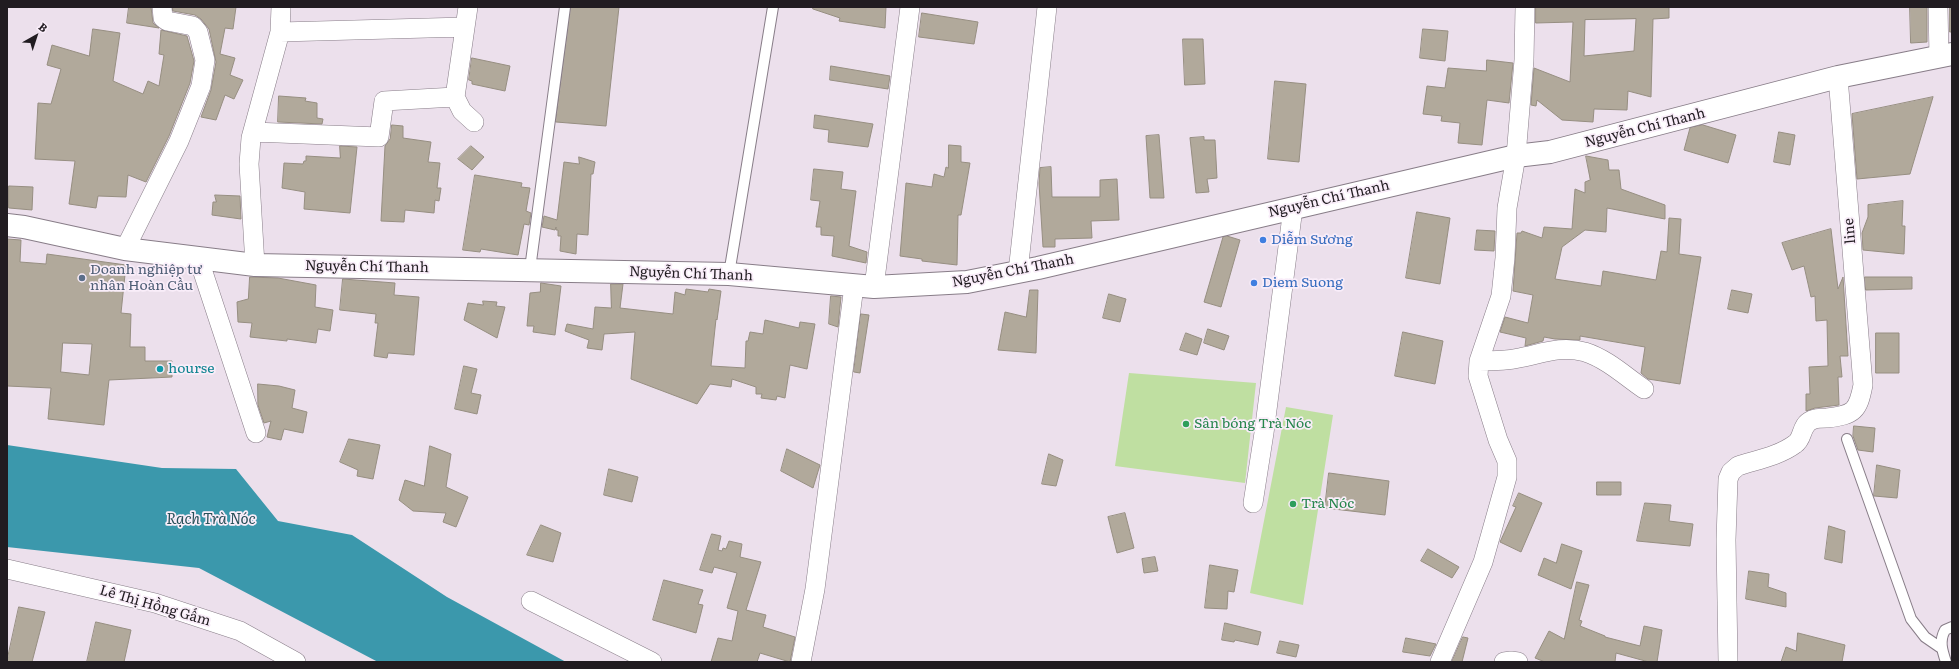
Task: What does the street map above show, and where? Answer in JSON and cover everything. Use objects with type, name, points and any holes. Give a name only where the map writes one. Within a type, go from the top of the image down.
[{"type":"main road","name":"Nguyễn Chí Thanh","points":[[7,225],[24,227],[125,249],[256,265],[530,269],[729,274],[864,286],[967,282],[1018,272],[1516,156],[1550,152],[1838,77],[1945,56]]},
{"type":"street","points":[[125,249],[179,142],[202,86],[205,60],[198,32],[193,26],[167,21],[163,18],[162,7]]},
{"type":"street","points":[[256,265],[249,164],[253,132],[280,32],[281,7]]},
{"type":"street","points":[[468,7],[455,97],[462,111],[474,122]]},
{"type":"street","points":[[801,662],[815,589],[910,7]]},
{"type":"street","points":[[1018,272],[1047,7]]},
{"type":"street","points":[[1440,662],[1483,562],[1507,477],[1507,461],[1498,440],[1478,376],[1479,361],[1501,296],[1506,258],[1507,208],[1516,156],[1524,60],[1525,7]]},
{"type":"street","points":[[1938,7],[1945,56]]},
{"type":"street","points":[[280,32],[465,27]]},
{"type":"street","name":"line","points":[[1728,662],[1726,540],[1728,479],[1731,472],[1738,466],[1787,449],[1796,444],[1800,439],[1805,424],[1812,420],[1835,417],[1853,411],[1859,403],[1863,385],[1838,77]]},
{"type":"street","points":[[253,132],[379,137],[384,101],[455,97]]},
{"type":"street","points":[[1253,503],[1264,433],[1293,208]]},
{"type":"street","points":[[198,257],[256,433]]},
{"type":"street","points":[[1479,361],[1513,360],[1548,350],[1572,350],[1585,352],[1605,361],[1644,389]]},
{"type":"street","name":"Lê Thị Hồng Gấm","points":[[7,569],[155,603],[240,631],[296,662]]},
{"type":"street","points":[[531,601],[652,662]]},
{"type":"street","points":[[1504,662],[1511,660],[1518,662]]},
{"type":"lane","points":[[530,269],[565,7]]},
{"type":"lane","points":[[729,274],[773,7]]},
{"type":"lane","points":[[1847,439],[1911,619],[1925,638],[1941,648]]},
{"type":"lane","points":[[1946,662],[1941,648],[1941,638],[1945,630],[1952,627]]},
{"type":"green space","name":"Sân bóng Trà Nóc","points":[[1129,373],[1256,383],[1245,483],[1115,466]]},
{"type":"green space","name":"Trà Nóc","points":[[1286,407],[1333,415],[1303,605],[1250,593]]},
{"type":"water","name":"Rạch Trà Nóc","points":[[7,445],[162,468],[236,469],[278,521],[352,535],[447,597],[566,662],[378,662],[199,568],[7,547]]},
{"type":"building","points":[[129,7],[151,7],[153,23],[159,28],[127,23]]},
{"type":"building","points":[[173,7],[236,7],[233,29],[225,28],[220,54],[235,58],[230,75],[243,80],[234,99],[225,95],[216,120],[201,117],[211,90],[216,62],[209,29],[201,19],[195,15],[173,11]]},
{"type":"building","points":[[571,7],[619,7],[606,126],[556,122]]},
{"type":"building","points":[[813,7],[886,7],[885,28],[839,21],[840,18],[813,9]]},
{"type":"building","points":[[1536,7],[1669,7],[1669,18],[1653,19],[1651,97],[1628,91],[1627,110],[1594,109],[1593,122],[1562,120],[1537,100],[1536,106],[1531,105],[1534,68],[1570,82],[1573,22],[1536,23]],"holes":[[[1636,19],[1634,51],[1584,56],[1585,20]]]},
{"type":"building","points":[[1910,7],[1927,7],[1927,42],[1911,43]]},
{"type":"building","points":[[1950,7],[1952,7],[1952,32],[1950,32]]},
{"type":"building","points":[[922,13],[978,22],[974,44],[919,37]]},
{"type":"building","points":[[93,29],[120,33],[113,81],[143,94],[148,81],[159,86],[164,55],[159,54],[161,30],[187,36],[194,61],[190,83],[169,136],[146,182],[128,175],[126,197],[98,196],[96,208],[69,204],[75,161],[35,159],[38,103],[51,104],[61,69],[47,65],[52,45],[89,56]]},
{"type":"building","points":[[1423,29],[1448,31],[1445,61],[1420,58]]},
{"type":"building","points":[[1183,39],[1203,39],[1205,84],[1185,85]]},
{"type":"building","points":[[472,58],[510,66],[505,91],[472,84],[472,81],[469,80]]},
{"type":"building","points":[[1487,60],[1513,63],[1509,103],[1487,100],[1482,145],[1458,143],[1460,123],[1441,121],[1442,116],[1423,114],[1427,86],[1445,88],[1448,68],[1486,71]]},
{"type":"building","points":[[831,66],[890,76],[888,89],[830,80]]},
{"type":"building","points":[[1275,81],[1306,84],[1299,162],[1268,159]]},
{"type":"building","points":[[279,96],[306,98],[305,101],[317,103],[317,118],[323,119],[322,124],[278,122]]},
{"type":"building","points":[[1933,97],[1910,174],[1857,179],[1852,114]]},
{"type":"building","points":[[815,115],[873,124],[868,147],[828,142],[829,130],[814,128]]},
{"type":"building","points":[[392,125],[403,126],[403,138],[431,142],[428,162],[440,163],[437,188],[441,188],[439,201],[435,200],[434,213],[405,210],[404,222],[381,221],[385,146],[390,139]]},
{"type":"building","points":[[1703,125],[1736,135],[1728,163],[1684,150],[1690,128]]},
{"type":"building","points":[[1779,132],[1795,135],[1790,165],[1774,162]]},
{"type":"building","points":[[1159,135],[1164,198],[1150,198],[1146,136]]},
{"type":"building","points":[[1204,137],[1204,140],[1215,140],[1217,178],[1207,179],[1209,192],[1196,193],[1190,138]]},
{"type":"building","points":[[949,145],[961,146],[961,162],[970,163],[961,215],[958,215],[957,265],[922,261],[922,259],[900,256],[906,183],[932,187],[934,174],[944,177],[946,167],[948,168]]},
{"type":"building","points":[[340,146],[357,147],[350,213],[304,209],[305,192],[282,188],[284,163],[303,164],[304,161],[306,161],[306,156],[340,158]]},
{"type":"building","points":[[471,146],[484,157],[472,170],[458,159]]},
{"type":"building","points":[[1586,156],[1608,160],[1609,170],[1619,170],[1621,189],[1665,205],[1665,219],[1607,208],[1606,232],[1585,230],[1562,247],[1555,279],[1601,286],[1603,271],[1656,280],[1661,251],[1667,252],[1669,218],[1681,219],[1679,254],[1701,257],[1680,384],[1648,379],[1641,373],[1645,347],[1580,336],[1580,340],[1544,337],[1543,341],[1525,346],[1526,338],[1500,332],[1505,317],[1528,323],[1533,295],[1513,291],[1517,233],[1521,233],[1522,231],[1542,238],[1544,227],[1572,229],[1575,189],[1585,193],[1585,182],[1590,180]]},
{"type":"building","points":[[579,157],[595,162],[593,174],[591,174],[588,235],[577,234],[576,254],[560,251],[561,236],[558,236],[558,230],[556,230],[556,227],[555,230],[542,227],[544,216],[557,220],[564,162],[579,164]]},
{"type":"building","points":[[1051,167],[1052,197],[1100,197],[1100,180],[1117,179],[1119,220],[1091,221],[1092,238],[1055,239],[1055,247],[1043,247],[1039,183],[1040,168]]},
{"type":"building","points":[[814,169],[843,172],[841,189],[856,191],[849,246],[867,252],[866,263],[832,256],[834,236],[821,235],[821,227],[816,227],[820,201],[811,200]]},
{"type":"building","points":[[475,175],[522,183],[521,187],[530,188],[526,211],[531,213],[529,225],[524,224],[518,255],[481,249],[480,252],[463,250]]},
{"type":"building","points":[[9,186],[33,187],[32,210],[9,208]]},
{"type":"building","points":[[215,195],[240,196],[241,219],[212,215],[213,202],[216,202]]},
{"type":"building","points":[[1903,201],[1902,226],[1905,226],[1904,254],[1863,250],[1862,233],[1868,217],[1868,205]]},
{"type":"building","points":[[1417,212],[1450,218],[1440,284],[1406,278]]},
{"type":"building","points":[[1831,229],[1838,289],[1843,277],[1848,356],[1840,356],[1842,377],[1838,377],[1839,405],[1815,408],[1806,411],[1806,394],[1810,394],[1809,367],[1828,366],[1827,320],[1816,321],[1815,296],[1811,297],[1804,266],[1792,270],[1782,243]]},
{"type":"building","points":[[1477,230],[1495,231],[1494,251],[1475,250]]},
{"type":"building","points":[[1227,236],[1240,240],[1221,307],[1204,302],[1223,237]]},
{"type":"building","points":[[7,239],[21,240],[20,262],[46,264],[47,254],[126,265],[121,313],[131,314],[130,347],[145,347],[145,361],[172,361],[172,377],[109,380],[104,425],[48,419],[51,388],[7,386]],"holes":[[[63,343],[92,344],[89,375],[61,372]]]},
{"type":"building","points":[[250,277],[278,278],[316,285],[315,307],[333,310],[330,331],[318,329],[316,343],[287,339],[287,341],[250,337],[252,323],[238,322],[237,302],[248,299]]},
{"type":"building","points":[[1865,277],[1912,277],[1912,289],[1866,290]]},
{"type":"building","points":[[343,279],[395,283],[394,295],[419,297],[414,355],[388,353],[387,358],[374,356],[378,323],[375,323],[376,314],[340,310]]},
{"type":"building","points":[[541,283],[561,286],[555,335],[533,332],[534,326],[527,326],[530,293],[540,292]]},
{"type":"building","points":[[611,284],[623,284],[620,308],[673,314],[675,292],[685,295],[686,289],[708,292],[709,289],[721,291],[717,320],[716,319],[711,366],[745,368],[746,341],[748,341],[750,332],[763,334],[765,320],[799,328],[800,322],[815,324],[807,369],[790,365],[785,398],[777,396],[776,400],[761,398],[762,394],[756,394],[756,387],[732,379],[731,387],[710,384],[697,404],[631,379],[635,332],[604,334],[602,350],[587,348],[589,340],[565,331],[567,324],[593,329],[595,307],[611,308]]},
{"type":"building","points":[[1030,290],[1038,290],[1036,353],[998,350],[1005,312],[1026,317]]},
{"type":"building","points":[[1732,290],[1752,294],[1748,313],[1728,309]]},
{"type":"building","points":[[1109,294],[1126,299],[1120,322],[1103,318]]},
{"type":"building","points":[[831,296],[841,297],[838,327],[829,324]]},
{"type":"building","points":[[483,301],[497,302],[496,306],[505,307],[497,338],[464,320],[468,303],[483,305]]},
{"type":"building","points":[[861,314],[869,315],[860,373],[854,372]]},
{"type":"building","points":[[1208,329],[1229,336],[1224,350],[1204,343]]},
{"type":"building","points":[[1403,332],[1443,341],[1435,384],[1395,376]]},
{"type":"building","points":[[1186,333],[1202,339],[1197,355],[1180,350]]},
{"type":"building","points":[[1876,333],[1899,333],[1899,373],[1876,373]]},
{"type":"building","points":[[464,366],[477,369],[471,393],[481,395],[477,414],[455,409]]},
{"type":"building","points":[[258,384],[279,386],[295,390],[292,408],[307,412],[303,433],[284,429],[281,440],[267,437],[271,421],[264,423],[258,405]]},
{"type":"building","points":[[1854,426],[1875,428],[1873,452],[1858,450],[1853,436]]},
{"type":"building","points":[[349,439],[380,445],[373,479],[357,476],[358,470],[340,462]]},
{"type":"building","points":[[430,446],[451,454],[446,487],[468,497],[456,527],[443,522],[446,513],[413,511],[399,500],[405,480],[424,486]]},
{"type":"building","points":[[787,449],[820,465],[813,488],[781,471]]},
{"type":"building","points":[[1049,454],[1063,460],[1056,486],[1042,484]]},
{"type":"building","points":[[1877,465],[1900,470],[1897,498],[1874,496]]},
{"type":"building","points":[[609,469],[638,477],[632,502],[604,495]]},
{"type":"building","points":[[1329,473],[1389,481],[1385,515],[1325,508]]},
{"type":"building","points":[[1597,482],[1621,482],[1621,495],[1597,495]]},
{"type":"building","points":[[1519,493],[1542,503],[1521,552],[1500,542],[1516,507],[1513,506]]},
{"type":"building","points":[[1645,503],[1671,505],[1669,521],[1693,524],[1690,546],[1637,541]]},
{"type":"building","points":[[1125,513],[1134,548],[1117,553],[1108,517]]},
{"type":"building","points":[[541,525],[561,533],[553,562],[527,555]]},
{"type":"building","points":[[1829,526],[1845,531],[1842,563],[1825,559]]},
{"type":"building","points":[[712,534],[721,536],[718,550],[722,551],[723,548],[726,549],[729,541],[742,544],[740,557],[761,562],[746,610],[766,615],[763,627],[795,637],[790,662],[760,653],[757,662],[711,662],[718,638],[732,641],[738,611],[727,608],[737,573],[714,567],[712,573],[700,570]]},
{"type":"building","points":[[1562,544],[1582,551],[1571,589],[1538,575],[1544,558],[1556,563]]},
{"type":"building","points":[[1428,549],[1459,567],[1452,578],[1421,561]]},
{"type":"building","points":[[1155,557],[1158,571],[1144,573],[1142,559]]},
{"type":"building","points":[[1210,565],[1238,570],[1234,592],[1228,591],[1227,609],[1205,608]]},
{"type":"building","points":[[1749,571],[1769,574],[1768,587],[1786,593],[1786,607],[1746,599]]},
{"type":"building","points":[[664,580],[703,590],[698,604],[703,605],[696,633],[653,620]]},
{"type":"building","points":[[1577,582],[1589,585],[1579,620],[1582,621],[1580,626],[1605,637],[1640,646],[1644,626],[1662,630],[1657,662],[1649,662],[1616,653],[1615,662],[1545,662],[1535,658],[1549,631],[1564,639]]},
{"type":"building","points":[[19,607],[45,612],[32,662],[7,662]]},
{"type":"building","points":[[96,622],[131,630],[124,662],[87,662]]},
{"type":"building","points":[[1225,623],[1261,632],[1258,645],[1235,640],[1234,642],[1222,640]]},
{"type":"building","points":[[1798,633],[1845,645],[1842,662],[1781,662],[1786,647],[1796,651]]},
{"type":"building","points":[[1463,637],[1468,638],[1462,662],[1452,662]]},
{"type":"building","points":[[1406,638],[1436,644],[1430,656],[1403,652]]},
{"type":"building","points":[[1280,641],[1299,645],[1296,657],[1277,653]]},
{"type":"place","name":"Diễm Sương","points":[[1263,240]]},
{"type":"place","name":"Doanh nghiệp tư nhân Hoàn Cầu","points":[[82,278]]},
{"type":"place","name":"Diem Suong","points":[[1254,283]]},
{"type":"place","name":"hourse","points":[[160,369]]},
{"type":"place","name":"Sân bóng Trà Nóc","points":[[1186,424]]},
{"type":"place","name":"Trà Nóc","points":[[1293,504]]}]
